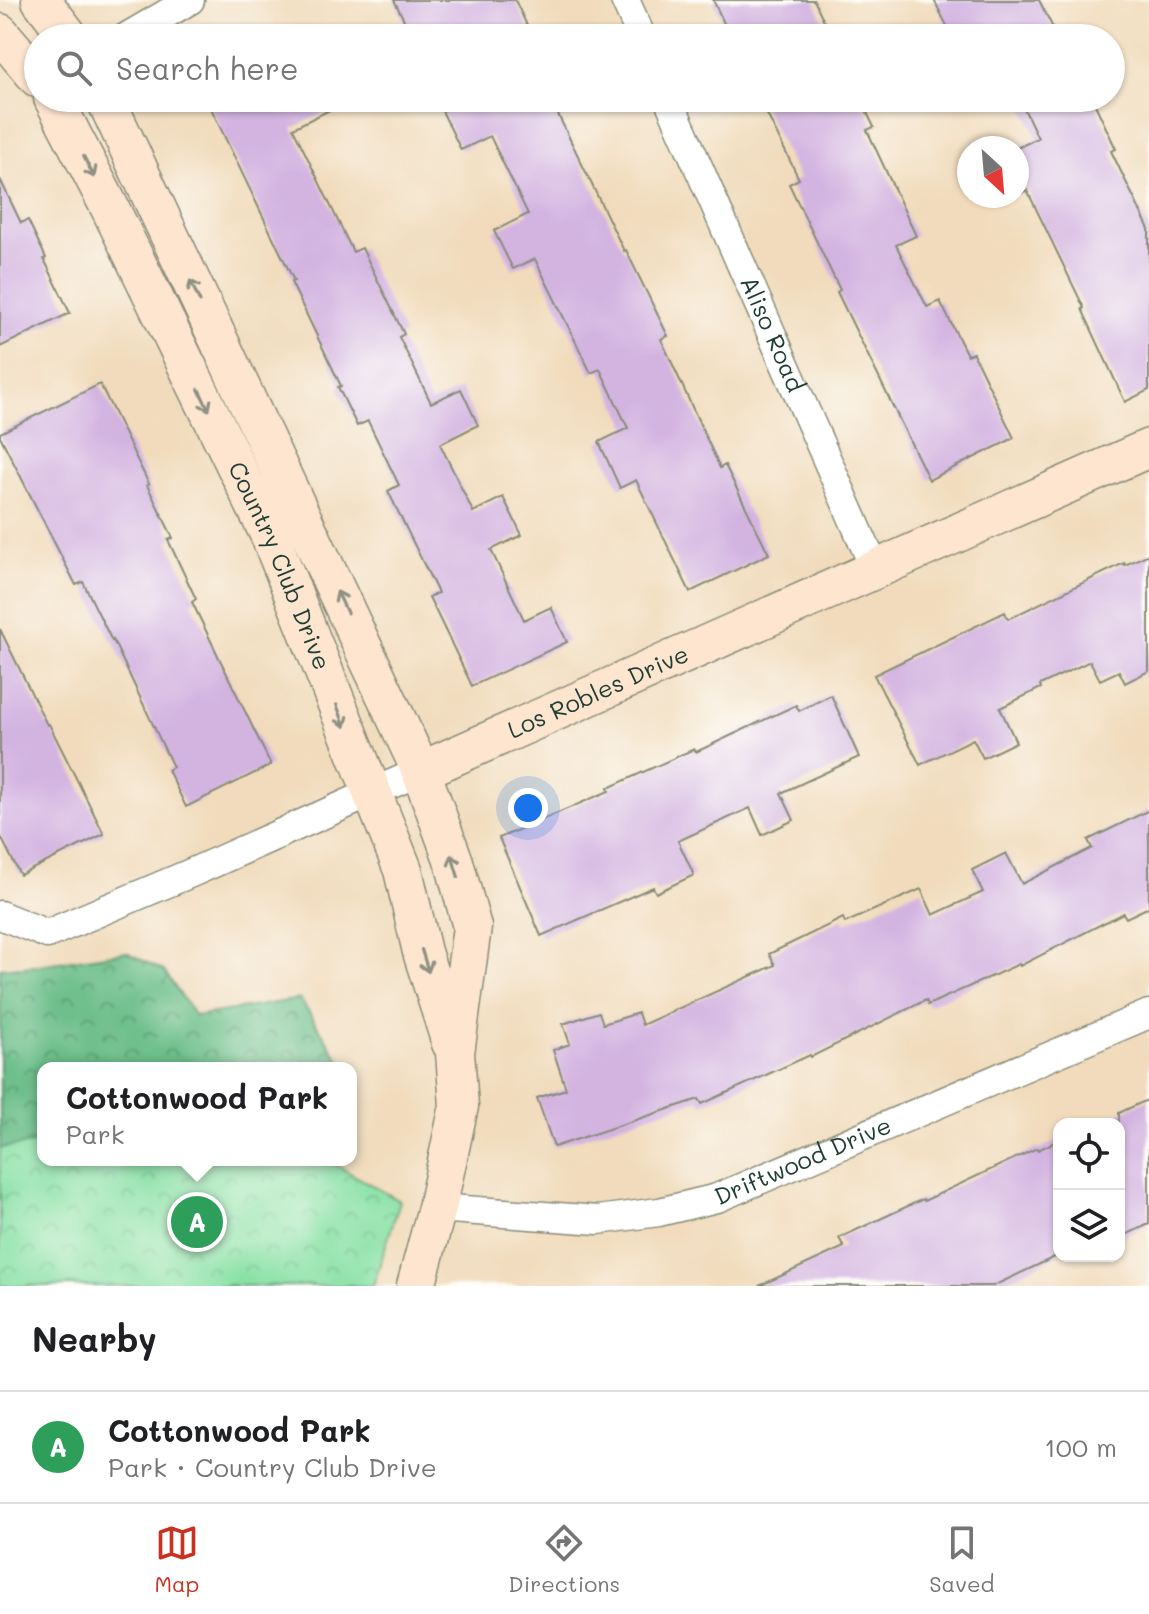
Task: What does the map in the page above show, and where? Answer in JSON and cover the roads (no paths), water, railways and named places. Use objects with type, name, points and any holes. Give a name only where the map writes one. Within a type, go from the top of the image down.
[{"type":"street","points":[[41,0],[59,24]]},
{"type":"street","points":[[149,24],[190,0]]},
{"type":"street","points":[[625,0],[636,24]]},
{"type":"street","points":[[0,33],[24,61]]},
{"type":"street","name":"Country Club Drive","points":[[60,112],[270,536],[403,870],[422,952],[455,1053]]},
{"type":"street","name":"Country Club Drive","points":[[112,112],[421,771],[454,862],[472,927],[455,1053],[459,1106],[416,1286]]},
{"type":"street","name":"Aliso Road","points":[[674,112],[875,569]]},
{"type":"street","name":"Los Robles Drive","points":[[0,915],[47,934],[1149,448]]},
{"type":"street","name":"Driftwood Drive","points":[[437,1208],[598,1220],[659,1212],[717,1198],[1149,1014]]},
{"type":"place","name":"Cottonwood Park","points":[[197,1222]]}]
